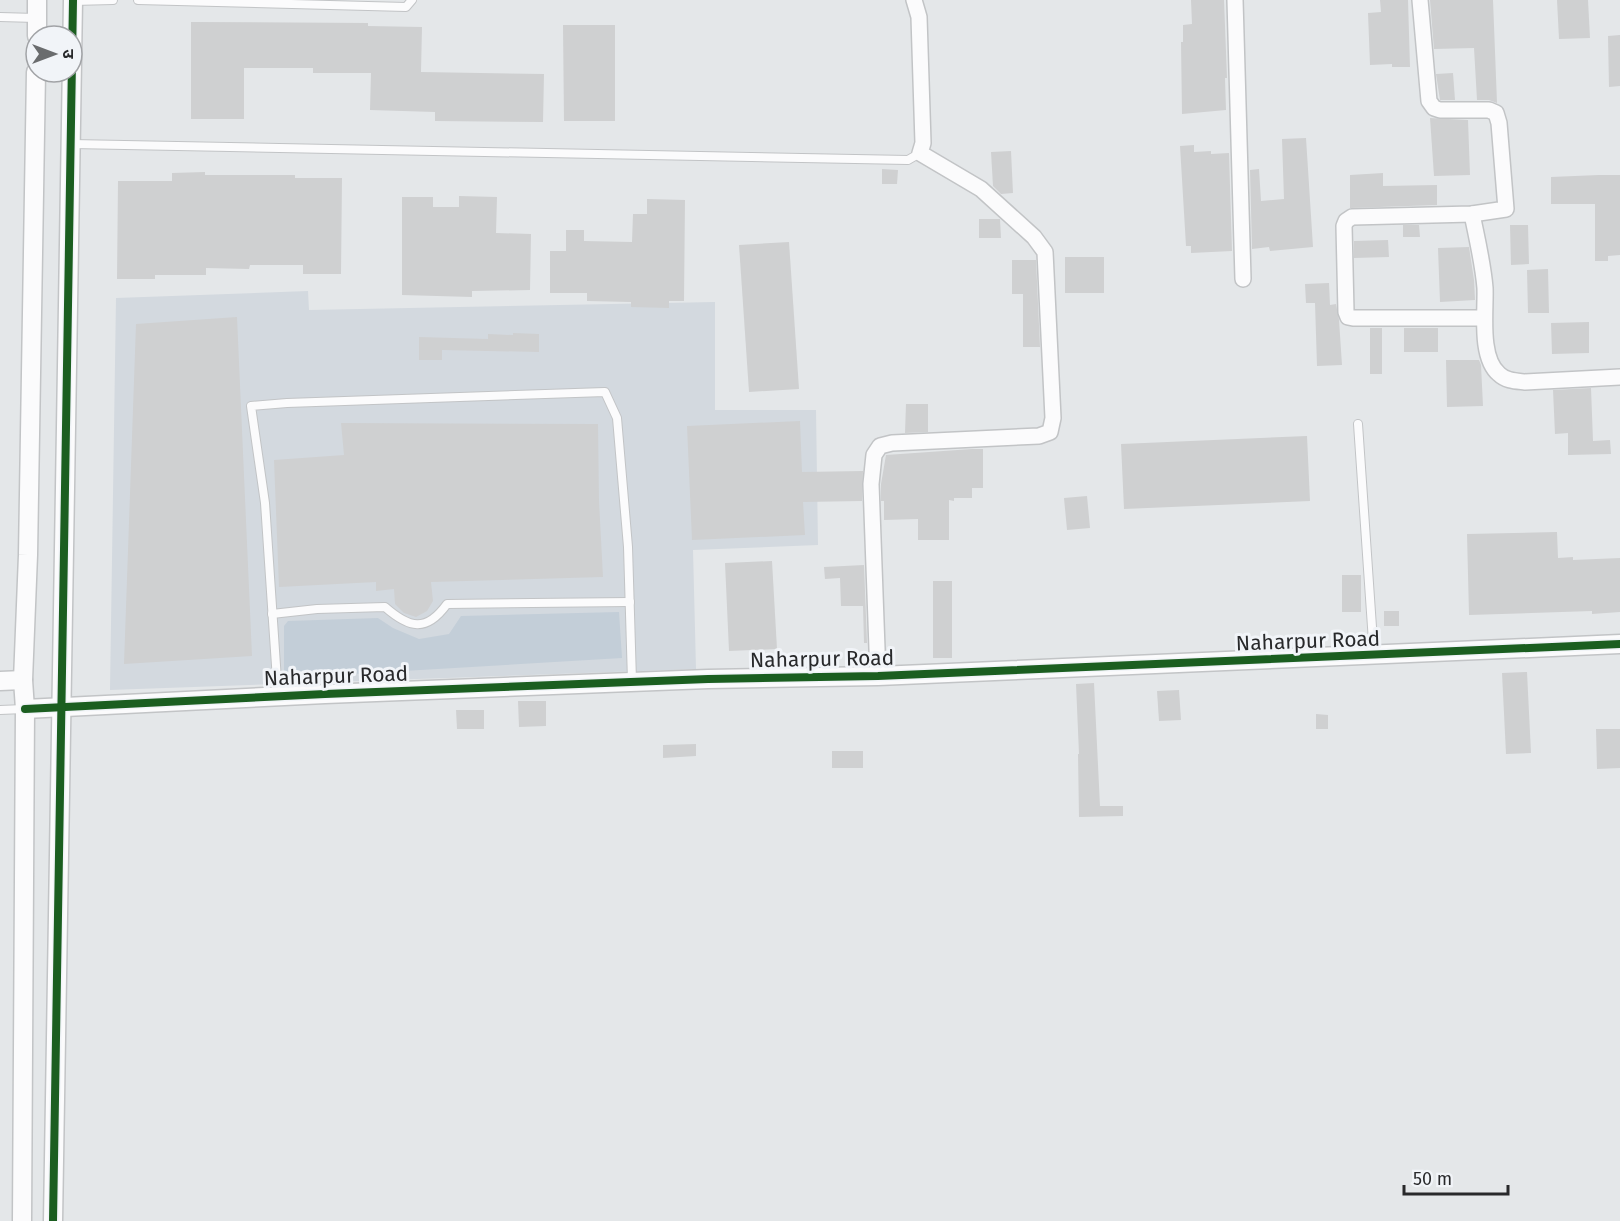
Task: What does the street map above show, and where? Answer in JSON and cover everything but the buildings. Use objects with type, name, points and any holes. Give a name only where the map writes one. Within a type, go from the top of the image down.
[{"type":"street","points":[[53,1221],[74,0]]},
{"type":"street","points":[[878,676],[871,484],[874,455],[880,446],[892,443],[1039,436],[1050,432],[1053,417],[1045,252],[1040,243],[981,189],[920,153],[923,143],[920,29],[914,0]]},
{"type":"street","points":[[1235,0],[1243,279]]},
{"type":"street","points":[[1420,0],[1429,101],[1434,108],[1496,112],[1499,123],[1506,209],[1472,214],[1359,217],[1346,221],[1344,226],[1348,317],[1484,318]]},
{"type":"street","points":[[22,1221],[24,680],[36,84]]},
{"type":"street","points":[[1472,214],[1482,260],[1485,291],[1484,318],[1491,362],[1498,374],[1510,381],[1525,382],[1620,377]]},
{"type":"street","name":"Naharpur Road","points":[[25,709],[278,696],[632,682],[878,676],[1620,644]]},
{"type":"street","points":[[0,681],[24,680]]},
{"type":"lane","points":[[74,0],[113,0]]},
{"type":"lane","points":[[138,0],[406,7],[412,0]]},
{"type":"lane","points":[[0,17],[37,18]]},
{"type":"lane","points":[[72,144],[908,160],[920,153]]},
{"type":"lane","points":[[278,696],[265,503],[251,406],[287,403],[604,392],[617,418],[628,547],[632,682]]},
{"type":"lane","points":[[1358,424],[1374,656]]},
{"type":"lane","points":[[272,614],[317,609],[385,607],[397,617],[412,624],[427,623],[436,619],[447,604],[630,602]]},
{"type":"lane","name":"Naharpur Road","points":[[0,710],[25,709]]},
{"type":"shaded area","points":[[308,291],[309,310],[715,302],[715,410],[816,410],[818,545],[693,550],[696,669],[110,690],[116,298]]},
{"type":"shaded area","points":[[619,612],[622,658],[284,678],[284,626],[288,621],[378,618],[393,628],[419,639],[449,634],[461,616]]},
{"type":"cycle path","points":[[53,1221],[73,0]]},
{"type":"cycle path","points":[[25,709],[325,694],[708,679],[878,676],[1620,644]]}]
